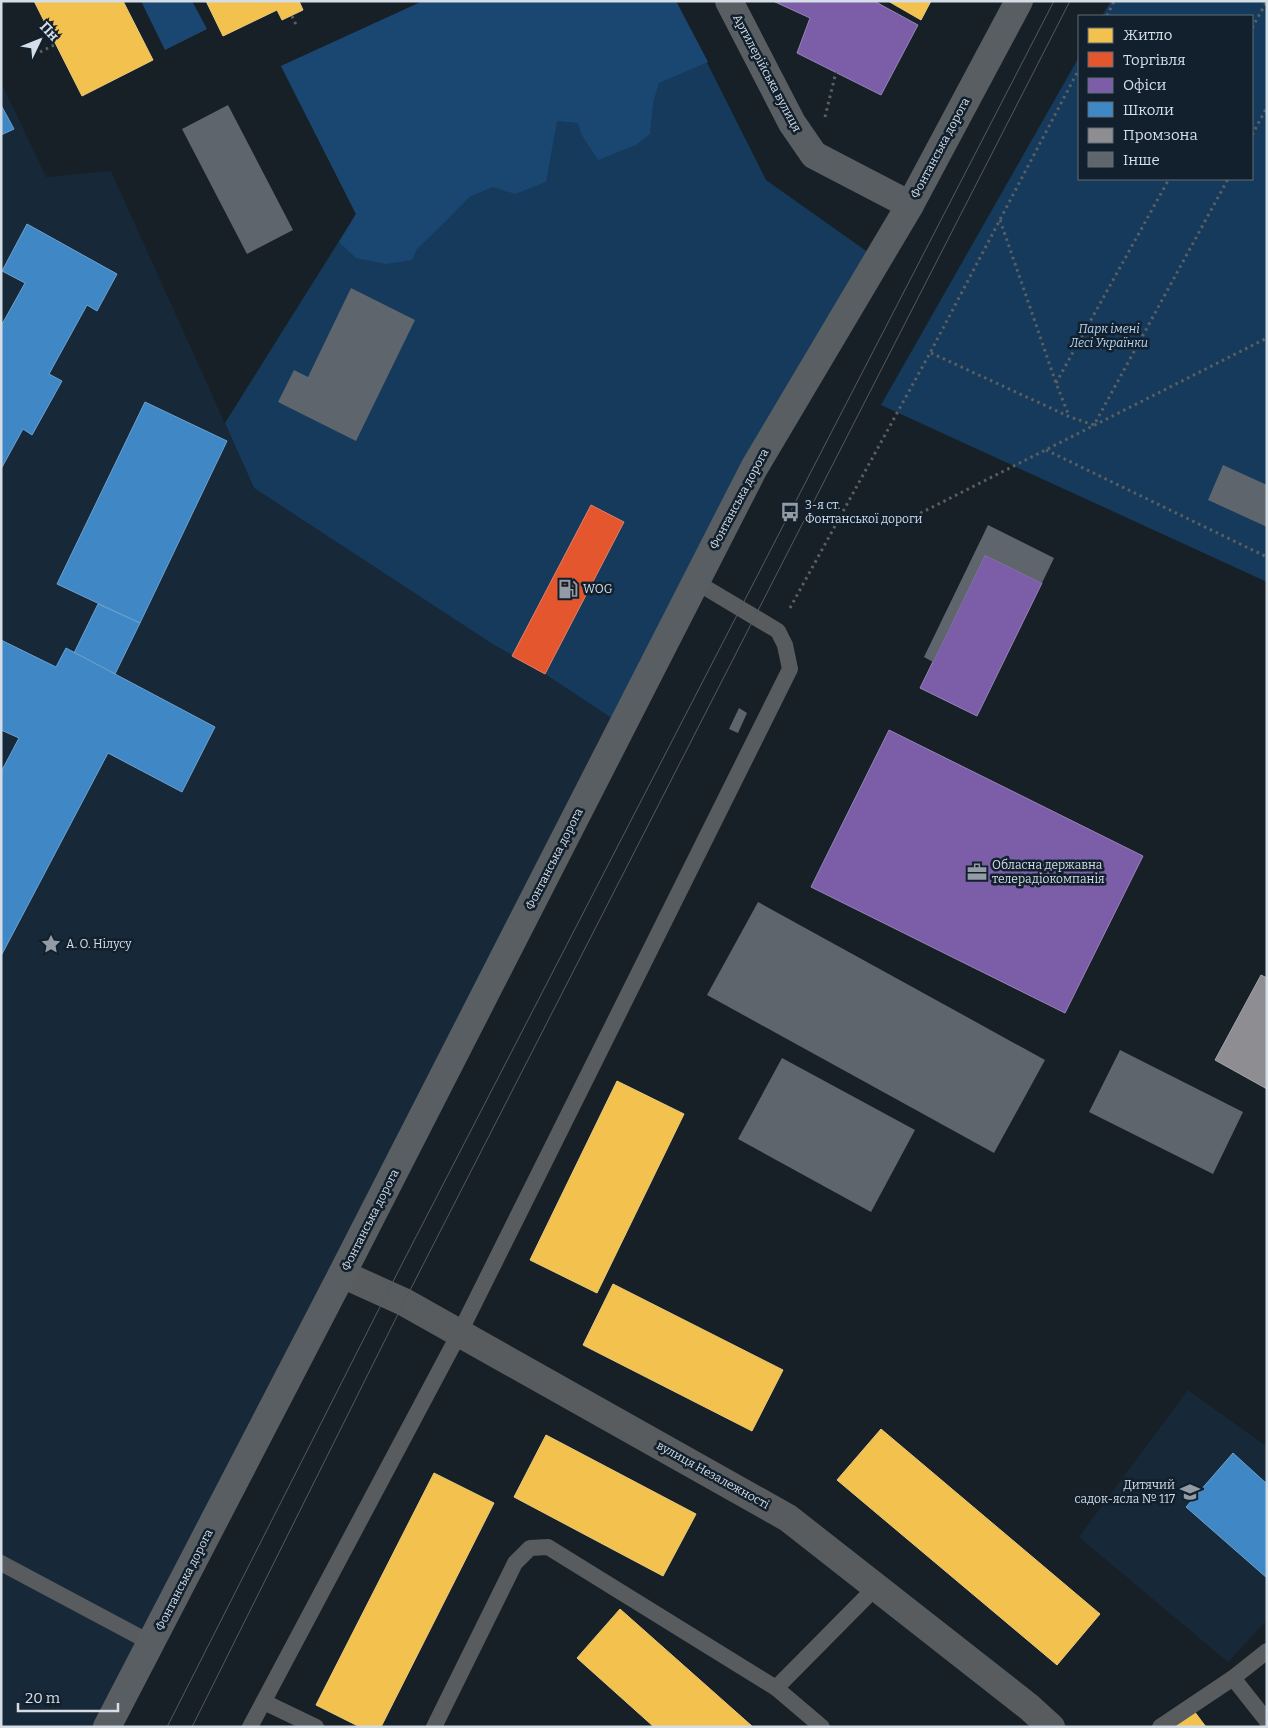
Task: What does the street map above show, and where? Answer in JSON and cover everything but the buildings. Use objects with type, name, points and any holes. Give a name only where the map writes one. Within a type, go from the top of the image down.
[{"type":"main road","name":"Артилерійська вулиця","points":[[729,1],[792,123],[814,155],[910,205]]},
{"type":"main road","name":"Фонтанська дорога","points":[[107,1727],[342,1274],[759,460],[910,205],[1019,1]]},
{"type":"street","name":"вулиця Незалежності","points":[[342,1274],[404,1302],[460,1332],[788,1518],[1030,1707],[1051,1727]]},
{"type":"lane","points":[[250,1727],[460,1332],[790,669],[785,645],[778,631],[696,582]]},
{"type":"lane","points":[[434,1727],[515,1563],[530,1548],[548,1546],[776,1688],[822,1727]]},
{"type":"lane","points":[[1,1564],[151,1643]]},
{"type":"lane","points":[[776,1688],[876,1586]]},
{"type":"lane","points":[[1160,1727],[1233,1678],[1267,1651]]},
{"type":"lane","points":[[1233,1678],[1267,1720]]},
{"type":"lane","points":[[264,1702],[316,1727]]},
{"type":"path","points":[[1107,15],[1114,1]]},
{"type":"path","points":[[1253,26],[1267,1]]},
{"type":"path","points":[[292,16],[297,27]]},
{"type":"path","points":[[40,52],[56,44]]},
{"type":"path","points":[[778,631],[930,353],[1078,71]]},
{"type":"path","points":[[823,126],[836,72]]},
{"type":"path","points":[[1253,133],[1267,108]]},
{"type":"path","points":[[1056,383],[1168,180]]},
{"type":"path","points":[[1094,426],[1227,180]]},
{"type":"path","points":[[1000,220],[1056,383],[1070,417]]},
{"type":"path","points":[[897,525],[1267,338]]},
{"type":"path","points":[[930,353],[1070,417],[1094,426]]},
{"type":"path","points":[[1045,450],[1267,557]]},
{"type":"shaded area","points":[[141,1],[192,1],[207,29],[165,50]]},
{"type":"shaded area","points":[[423,1],[676,1],[708,62],[659,83],[653,103],[650,134],[636,145],[598,160],[581,134],[578,123],[557,121],[546,182],[515,194],[493,187],[469,197],[417,249],[412,260],[386,264],[356,258],[339,242],[356,214],[281,66]]},
{"type":"shaded area","points":[[1,82],[46,177],[111,171],[254,488],[491,643],[545,674],[619,723],[100,1727],[1,1727]]},
{"type":"shaded area","name":"Дитячий садок-ясла № 117","points":[[1188,1390],[1267,1447],[1267,1620],[1228,1662],[1079,1537]]},
{"type":"green space","points":[[423,1],[676,1],[766,180],[869,253],[619,723],[545,674],[491,643],[254,488],[225,423],[356,214],[281,66]]},
{"type":"green space","name":"Парк імені Лесі Українки","points":[[1111,1],[1267,1],[1267,582],[881,405],[1078,59],[1078,180],[1253,180],[1253,15],[1103,15]]},
{"type":"tram line","points":[[167,1727],[386,1295],[1054,1]]},
{"type":"tram line","points":[[192,1727],[404,1302],[1070,1]]},
{"type":"place","name":"3-я ст. Фонтанської дороги","points":[[790,512]]},
{"type":"place","name":"WOG","points":[[568,589]]},
{"type":"place","name":"Обласна державна телерадіокомпанія","points":[[977,872]]},
{"type":"place","name":"А. О. Нілусу","points":[[51,944]]},
{"type":"place","name":"Дитячий садок-ясла № 117","points":[[1190,1492]]}]
